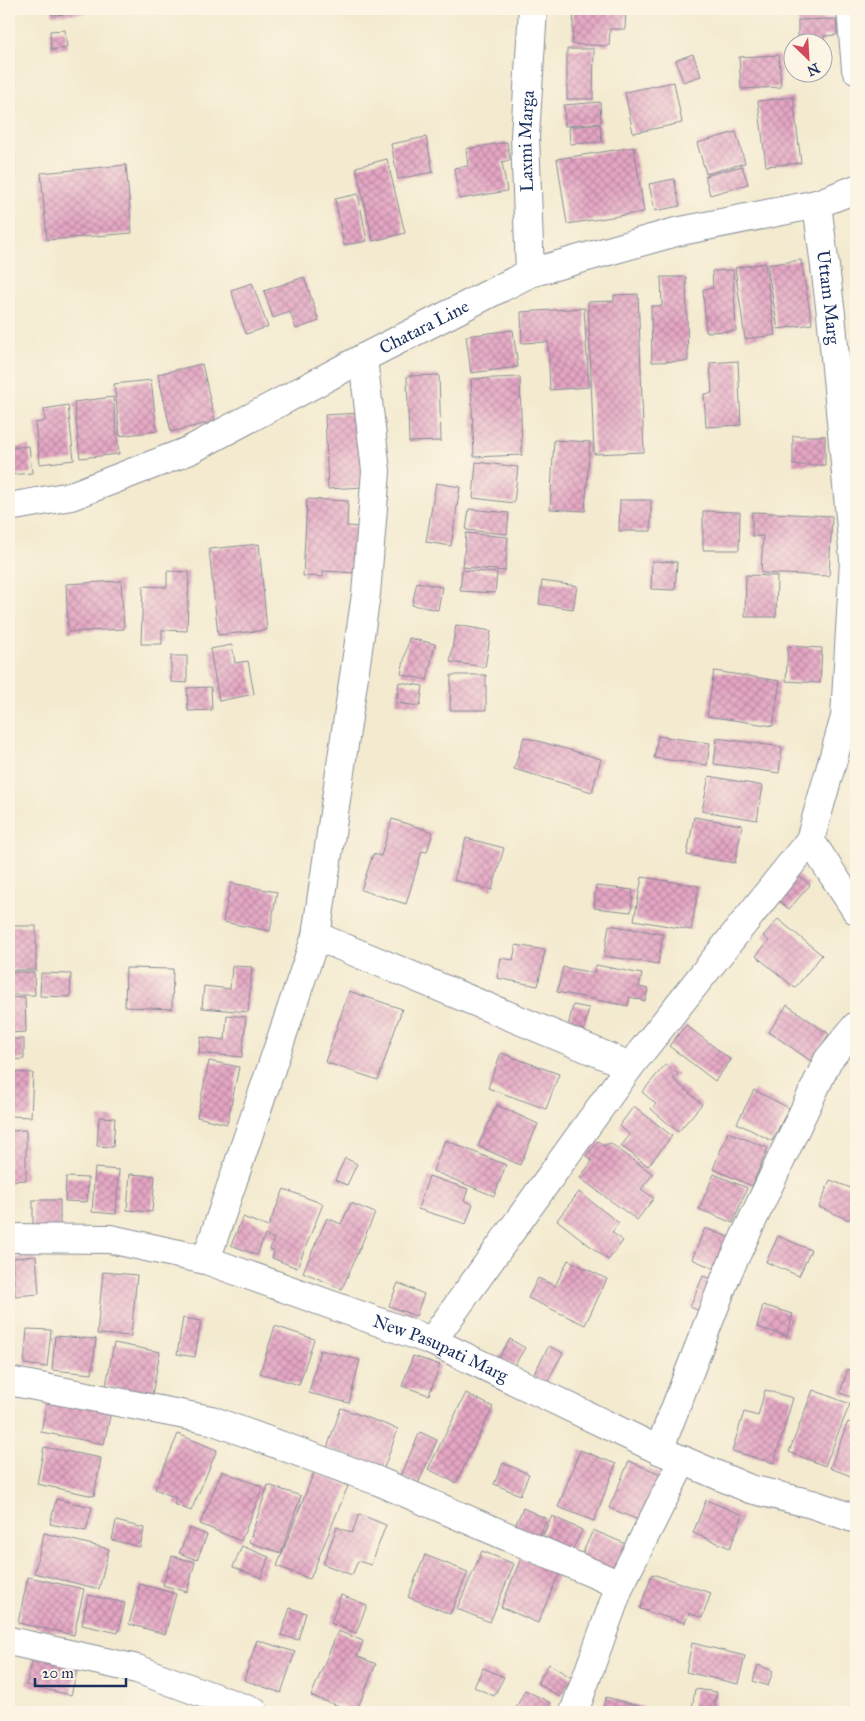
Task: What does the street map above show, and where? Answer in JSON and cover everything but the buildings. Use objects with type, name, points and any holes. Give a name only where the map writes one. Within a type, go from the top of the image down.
[{"type":"street","name":"Laxmi Marga","points":[[530,273],[525,136],[533,9]]},
{"type":"street","points":[[851,9],[856,69]]},
{"type":"street","name":"Chatara Line","points":[[9,507],[71,496],[188,451],[363,358],[530,273],[676,232],[817,204],[856,188]]},
{"type":"street","name":"Uttam Marg","points":[[810,840],[845,717],[854,560],[831,314],[817,204]]},
{"type":"street","points":[[206,1260],[316,936],[364,604],[374,500],[376,472],[363,358]]},
{"type":"street","points":[[432,1341],[630,1066],[810,840],[856,910]]},
{"type":"street","points":[[316,936],[630,1066]]},
{"type":"street","points":[[574,1712],[620,1585],[671,1455],[728,1272],[828,1060],[856,1026]]},
{"type":"street","name":"New Pasupati Marg","points":[[9,1238],[110,1239],[206,1260],[432,1341],[671,1455],[750,1489],[812,1504],[856,1519]]},
{"type":"street","points":[[9,1381],[212,1420],[378,1481],[620,1585]]},
{"type":"street","points":[[9,1641],[137,1669],[254,1712]]}]
